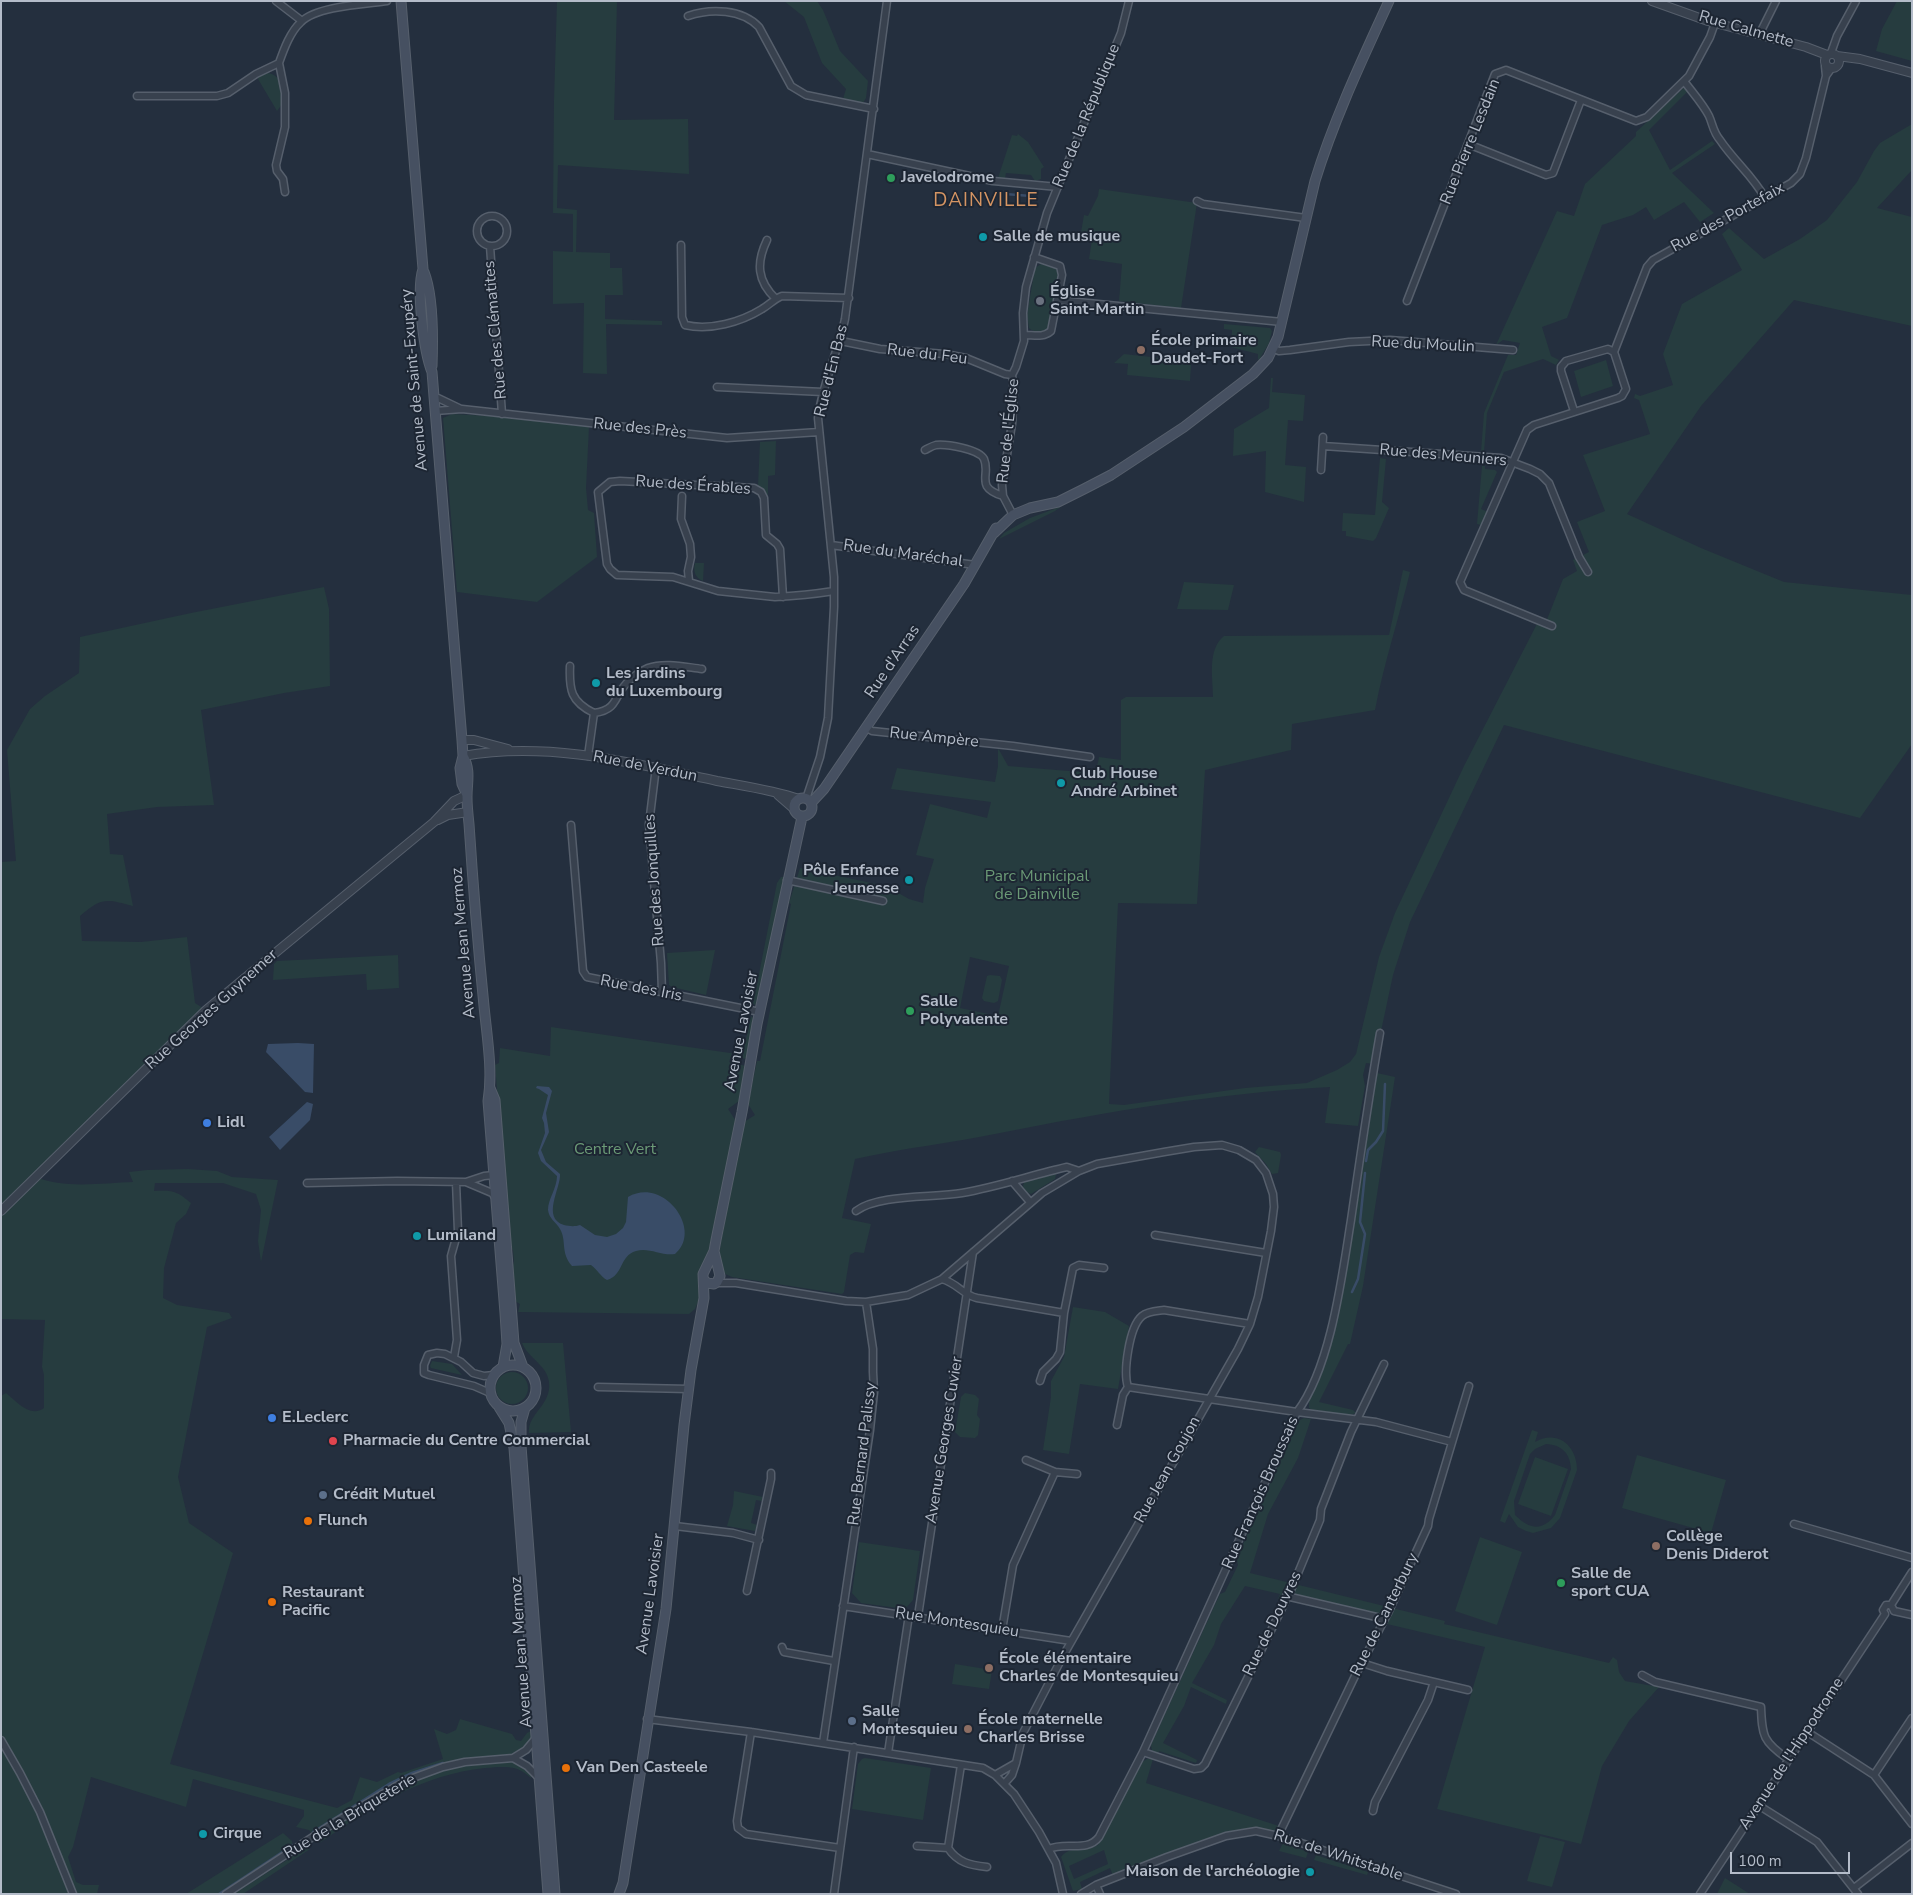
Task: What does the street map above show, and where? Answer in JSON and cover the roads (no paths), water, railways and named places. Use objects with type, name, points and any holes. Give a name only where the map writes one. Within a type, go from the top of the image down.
[{"type":"main road","name":"Avenue de Saint-Exupéry","points":[[401,1],[423,269],[421,287],[426,355],[432,372],[462,740],[463,756],[460,768],[462,784],[467,795]]},
{"type":"main road","points":[[1012,512],[1024,504],[1067,497],[1111,475],[1207,410],[1253,374],[1274,349],[1322,156],[1363,56],[1389,1]]},
{"type":"main road","name":"Rue d'Arras","points":[[806,800],[824,789],[867,728],[975,565],[1001,519],[1012,512]]},
{"type":"main road","name":"Avenue Jean Mermoz","points":[[467,795],[490,1088],[488,1101],[507,1344],[503,1367]]},
{"type":"main road","points":[[802,817],[795,813],[793,808],[794,804],[806,800]]},
{"type":"main road","name":"Avenue Lavoisier","points":[[619,1894],[623,1883],[666,1609],[690,1370],[704,1298],[704,1275],[714,1251],[787,880],[802,817],[810,813],[806,800]]},
{"type":"main road","name":"Avenue Jean Mermoz","points":[[490,1088],[495,1100],[514,1343],[515,1350],[523,1367]]},
{"type":"main road","name":"Avenue Lavoisier","points":[[714,1251],[719,1272]]},
{"type":"main road","points":[[712,1268],[719,1272],[719,1279],[715,1284],[709,1284],[704,1275],[712,1268]]},
{"type":"main road","name":"Avenue Lavoisier","points":[[704,1298],[715,1284]]},
{"type":"main road","points":[[513,1365],[523,1367],[531,1373],[536,1386],[532,1401],[525,1408],[512,1412],[499,1407],[493,1400],[490,1392],[494,1375],[503,1367],[513,1365]]},
{"type":"main road","name":"Avenue Jean Mermoz","points":[[499,1407],[509,1423],[514,1446],[548,1894]]},
{"type":"main road","name":"Avenue Jean Mermoz","points":[[525,1408],[521,1422],[521,1446],[555,1894]]},
{"type":"street","points":[[276,1],[302,21]]},
{"type":"street","points":[[285,192],[283,180],[277,171],[276,164],[285,127],[285,93],[279,63],[285,47],[302,21],[330,9],[387,1]]},
{"type":"street","name":"Rue d'En Bas","points":[[806,800],[820,757],[828,718],[834,591],[819,432],[819,411],[823,392],[841,341],[849,298],[887,1]]},
{"type":"street","name":"Rue de la République","points":[[1034,257],[1047,213],[1122,33],[1130,1]]},
{"type":"street","name":"Rue Calmette","points":[[1652,1],[1715,23],[1806,47],[1830,66]]},
{"type":"street","points":[[1759,35],[1776,1]]},
{"type":"street","points":[[1830,66],[1837,36],[1856,1]]},
{"type":"street","points":[[688,16],[709,12],[742,14],[759,27],[792,86],[797,90],[806,95],[874,109]]},
{"type":"street","name":"Rue Pierre Lesdain","points":[[1407,301],[1496,74],[1506,70],[1636,121],[1647,117],[1684,81],[1695,66],[1715,23]]},
{"type":"street","name":"Rue Calmette","points":[[1811,50],[1912,73]]},
{"type":"street","points":[[1830,66],[1839,61],[1832,55]]},
{"type":"street","points":[[1830,66],[1853,59]]},
{"type":"street","points":[[137,96],[216,96],[228,93],[256,74],[279,63]]},
{"type":"street","name":"Rue des Portefaix","points":[[1614,352],[1650,264],[1791,183],[1800,174],[1830,66]]},
{"type":"street","points":[[1684,81],[1709,116],[1712,129],[1718,139],[1733,159],[1744,168],[1765,198]]},
{"type":"street","points":[[1468,144],[1546,175],[1552,173],[1581,100]]},
{"type":"street","points":[[867,154],[993,181],[1058,187]]},
{"type":"street","points":[[1197,201],[1203,204],[1306,218]]},
{"type":"street","points":[[493,216],[504,222],[508,230],[503,242],[490,246],[482,242],[477,230],[478,225],[484,218],[493,216]]},
{"type":"street","points":[[767,240],[761,257],[761,279],[764,286],[776,299]]},
{"type":"street","points":[[681,245],[682,317],[685,325],[708,326],[739,320],[764,308],[782,296],[849,298]]},
{"type":"street","name":"Rue des Clématites","points":[[490,246],[502,414]]},
{"type":"street","points":[[1024,335],[1041,336],[1051,331],[1062,276],[1060,266],[1034,257]]},
{"type":"street","name":"Rue de l'Église","points":[[1012,512],[1003,496],[1002,485],[1012,424],[1014,392],[1012,375],[1022,350],[1024,335],[1022,313],[1034,257]]},
{"type":"street","points":[[1057,300],[1282,322]]},
{"type":"street","name":"Rue du Moulin","points":[[1274,349],[1279,351],[1350,342],[1397,340],[1512,350]]},
{"type":"street","name":"Rue du Feu","points":[[841,341],[880,349],[945,354],[966,358],[1012,375]]},
{"type":"street","points":[[1552,626],[1464,590],[1460,582],[1527,430],[1534,425],[1618,398],[1626,392],[1614,352],[1608,349],[1566,361],[1562,364],[1562,371],[1574,411]]},
{"type":"street","points":[[717,387],[823,392]]},
{"type":"street","name":"Rue des Près","points":[[434,398],[462,409]]},
{"type":"street","name":"Rue des Près","points":[[435,411],[462,409],[727,438],[819,432]]},
{"type":"street","points":[[1321,470],[1323,437]]},
{"type":"street","points":[[926,450],[936,445],[977,452],[984,460],[986,466],[984,481],[994,492],[1003,496]]},
{"type":"street","name":"Rue des Meuniers","points":[[1323,446],[1483,457],[1513,461],[1540,474],[1550,482],[1579,557],[1588,572]]},
{"type":"street","name":"Rue des Érables","points":[[689,581],[664,576],[621,577],[612,573],[607,564],[598,492],[604,486],[610,482],[620,482],[754,488],[761,492],[764,498],[766,535],[780,549],[783,597]]},
{"type":"street","points":[[682,496],[681,519],[690,544],[689,581],[718,591],[758,596],[783,597],[834,591]]},
{"type":"street","name":"Rue du Maréchal","points":[[831,545],[975,565]]},
{"type":"street","points":[[570,666],[570,684],[574,698],[583,708],[594,714],[612,707],[622,688],[650,668],[668,665],[702,669]]},
{"type":"street","points":[[588,756],[594,714]]},
{"type":"street","name":"Rue Ampère","points":[[867,728],[872,731],[1073,753],[1090,757]]},
{"type":"street","points":[[462,740],[478,741],[512,750]]},
{"type":"street","points":[[463,756],[512,750]]},
{"type":"street","name":"Rue de Verdun","points":[[512,750],[588,756],[656,767],[806,800]]},
{"type":"street","name":"Rue des Jonquilles","points":[[656,767],[649,824],[662,992]]},
{"type":"street","name":"Rue de Verdun","points":[[776,794],[793,808]]},
{"type":"street","points":[[434,822],[454,801],[467,795]]},
{"type":"street","points":[[434,822],[448,815],[468,812]]},
{"type":"street","name":"Rue Georges Guynemer","points":[[1,1211],[206,1010],[434,822]]},
{"type":"street","name":"Rue des Iris","points":[[571,825],[584,975],[589,979],[760,1012]]},
{"type":"street","points":[[787,880],[883,901]]},
{"type":"street","name":"Rue François Broussais","points":[[1049,1849],[1056,1845],[1087,1846],[1095,1842],[1143,1752],[1297,1412],[1305,1402],[1323,1355],[1335,1311],[1380,1033]]},
{"type":"street","name":"Rue Jean Goujon","points":[[1004,1784],[1012,1775],[1023,1734],[1071,1641],[1238,1349],[1250,1324],[1258,1297],[1274,1207],[1269,1181],[1256,1160],[1244,1152],[1222,1145],[1194,1147],[1097,1164],[1078,1172]]},
{"type":"street","points":[[856,1211],[862,1206],[878,1202],[944,1196],[1067,1168],[1078,1172]]},
{"type":"street","points":[[715,1284],[736,1283],[846,1301],[866,1302],[908,1295],[942,1279],[1030,1202],[1049,1188],[1078,1172]]},
{"type":"street","points":[[307,1184],[466,1182],[494,1175],[497,1176],[499,1200],[503,1207]]},
{"type":"street","points":[[1012,1181],[1030,1202]]},
{"type":"street","points":[[454,1357],[457,1340],[451,1256],[458,1231],[456,1182]]},
{"type":"street","points":[[466,1182],[492,1193],[496,1198]]},
{"type":"street","points":[[1156,1235],[1266,1253]]},
{"type":"street","name":"Avenue Georges Cuvier","points":[[918,1616],[973,1252]]},
{"type":"street","points":[[1040,1382],[1043,1372],[1060,1352],[1064,1312],[1073,1268],[1079,1265],[1104,1268]]},
{"type":"street","points":[[719,1272],[736,1283]]},
{"type":"street","points":[[942,1279],[951,1281],[967,1294],[977,1298],[1064,1312]]},
{"type":"street","name":"Rue Bernard Palissy","points":[[823,1743],[870,1430],[874,1392],[873,1349],[866,1302]]},
{"type":"street","points":[[1117,1425],[1123,1395],[1128,1385],[1126,1371],[1131,1338],[1136,1324],[1142,1316],[1152,1311],[1164,1310],[1250,1324]]},
{"type":"street","points":[[490,1392],[424,1373],[424,1366],[428,1355],[437,1352],[454,1357],[473,1372],[484,1376],[494,1375]]},
{"type":"street","name":"Rue de Douvres","points":[[1143,1752],[1194,1768],[1200,1768],[1205,1764],[1286,1596],[1294,1584],[1316,1528],[1321,1509],[1357,1419],[1384,1364]]},
{"type":"street","points":[[1128,1385],[1297,1412],[1376,1422],[1452,1442]]},
{"type":"street","name":"Rue de Canterbury","points":[[1278,1836],[1428,1526],[1428,1519],[1470,1386]]},
{"type":"street","points":[[598,1387],[689,1389]]},
{"type":"street","points":[[1026,1460],[1055,1472],[1077,1474]]},
{"type":"street","points":[[1002,1630],[1013,1565],[1055,1472]]},
{"type":"street","points":[[748,1591],[771,1473]]},
{"type":"street","points":[[1794,1524],[1912,1558]]},
{"type":"street","points":[[675,1526],[733,1533],[759,1540]]},
{"type":"street","points":[[1912,1572],[1893,1608],[1912,1615]]},
{"type":"street","points":[[1286,1596],[1384,1619]]},
{"type":"street","name":"Rue Montesquieu","points":[[843,1606],[1071,1641]]},
{"type":"street","name":"Avenue de l'Hippodrome","points":[[1700,1894],[1806,1731],[1885,1614],[1891,1615],[1893,1608]]},
{"type":"street","points":[[888,1753],[909,1615]]},
{"type":"street","points":[[782,1647],[784,1652],[792,1655],[834,1661]]},
{"type":"street","points":[[1362,1663],[1371,1667],[1468,1690]]},
{"type":"street","points":[[1642,1675],[1655,1682],[1761,1707],[1762,1733],[1764,1738],[1771,1747],[1788,1759]]},
{"type":"street","points":[[1374,1811],[1375,1802],[1428,1700],[1434,1682]]},
{"type":"street","points":[[1874,1775],[1912,1718]]},
{"type":"street","points":[[648,1719],[854,1747],[983,1768],[995,1775],[1014,1794],[1049,1849],[1059,1871],[1063,1894]]},
{"type":"street","points":[[1806,1731],[1874,1775],[1912,1824]]},
{"type":"street","points":[[751,1732],[737,1821],[738,1828],[746,1834],[840,1848]]},
{"type":"street","points":[[536,1737],[526,1750],[513,1758],[527,1766],[540,1778]]},
{"type":"street","points":[[1,1740],[40,1812],[73,1894]]},
{"type":"street","points":[[834,1894],[854,1747]]},
{"type":"street","name":"Rue de la Briqueterie","points":[[226,1894],[337,1821],[412,1778],[452,1765],[513,1758]]},
{"type":"street","points":[[995,1775],[1016,1763]]},
{"type":"street","points":[[961,1765],[948,1848],[953,1856],[967,1864],[987,1868]]},
{"type":"street","points":[[1758,1805],[1817,1842],[1858,1894]]},
{"type":"street","name":"Rue de Whitstable","points":[[1081,1894],[1096,1885],[1186,1849],[1226,1836],[1256,1831],[1278,1836],[1456,1894]]},
{"type":"street","points":[[1854,1888],[1912,1843]]},
{"type":"street","points":[[917,1846],[948,1848]]},
{"type":"street","points":[[1096,1885],[1100,1894]]},
{"type":"water","points":[[268,1044],[314,1044],[313,1093],[305,1092],[266,1052]]},
{"type":"water","points":[[537,1086],[549,1087],[552,1091],[546,1113],[549,1132],[541,1150],[546,1162],[560,1174],[553,1209],[557,1221],[568,1226],[580,1225],[595,1235],[607,1237],[616,1234],[623,1228],[626,1222],[628,1197],[641,1192],[654,1194],[666,1199],[676,1209],[682,1220],[685,1232],[683,1244],[675,1254],[646,1250],[636,1251],[627,1257],[612,1278],[607,1280],[591,1265],[572,1266],[566,1256],[562,1233],[548,1210],[557,1176],[541,1161],[538,1153],[545,1133],[542,1118],[548,1095],[536,1088]]},
{"type":"water","points":[[307,1102],[313,1104],[310,1120],[280,1150],[269,1137]]},
{"type":"waterway","points":[[1005,194],[1031,196]]},
{"type":"waterway","points":[[1366,1161],[1368,1150],[1383,1131],[1385,1084]]},
{"type":"waterway","points":[[1352,1292],[1358,1279],[1365,1234],[1360,1222],[1365,1173]]},
{"type":"waterway","points":[[313,1832],[389,1784],[412,1773],[443,1763]]},
{"type":"waterway","points":[[219,1894],[293,1845]]},
{"type":"place","name":"Javelodrome","points":[[891,178]]},
{"type":"place","name":"Salle de musique","points":[[983,237]]},
{"type":"place","name":"Église Saint-Martin","points":[[1040,301]]},
{"type":"place","name":"École primaire Daudet-Fort","points":[[1141,350]]},
{"type":"place","name":"Les jardins du Luxembourg","points":[[596,683]]},
{"type":"place","name":"Club House André Arbinet","points":[[1061,783]]},
{"type":"place","name":"Pôle Enfance Jeunesse","points":[[909,880]]},
{"type":"place","name":"Salle Polyvalente","points":[[910,1011]]},
{"type":"place","name":"Lidl","points":[[207,1123]]},
{"type":"place","name":"Lumiland","points":[[417,1236]]},
{"type":"place","name":"E.Leclerc","points":[[272,1418]]},
{"type":"place","name":"Pharmacie du Centre Commercial","points":[[333,1441]]},
{"type":"place","name":"Crédit Mutuel","points":[[323,1495]]},
{"type":"place","name":"Flunch","points":[[308,1521]]},
{"type":"place","name":"Collège Denis Diderot","points":[[1656,1546]]},
{"type":"place","name":"Salle de sport CUA","points":[[1561,1583]]},
{"type":"place","name":"Restaurant Pacific","points":[[272,1602]]},
{"type":"place","name":"École élémentaire Charles de Montesquieu","points":[[989,1668]]},
{"type":"place","name":"Salle Montesquieu","points":[[852,1721]]},
{"type":"place","name":"École maternelle Charles Brisse","points":[[968,1729]]},
{"type":"place","name":"Van Den Casteele","points":[[566,1768]]},
{"type":"place","name":"Cirque","points":[[203,1834]]},
{"type":"place","name":"Maison de l'archéologie","points":[[1310,1872]]},
{"type":"district","name":"DAINVILLE","points":[[986,201]]},
{"type":"park label","name":"Parc Municipal de Dainville","points":[[1037,886]]},
{"type":"park label","name":"Centre Vert","points":[[615,1150]]}]
